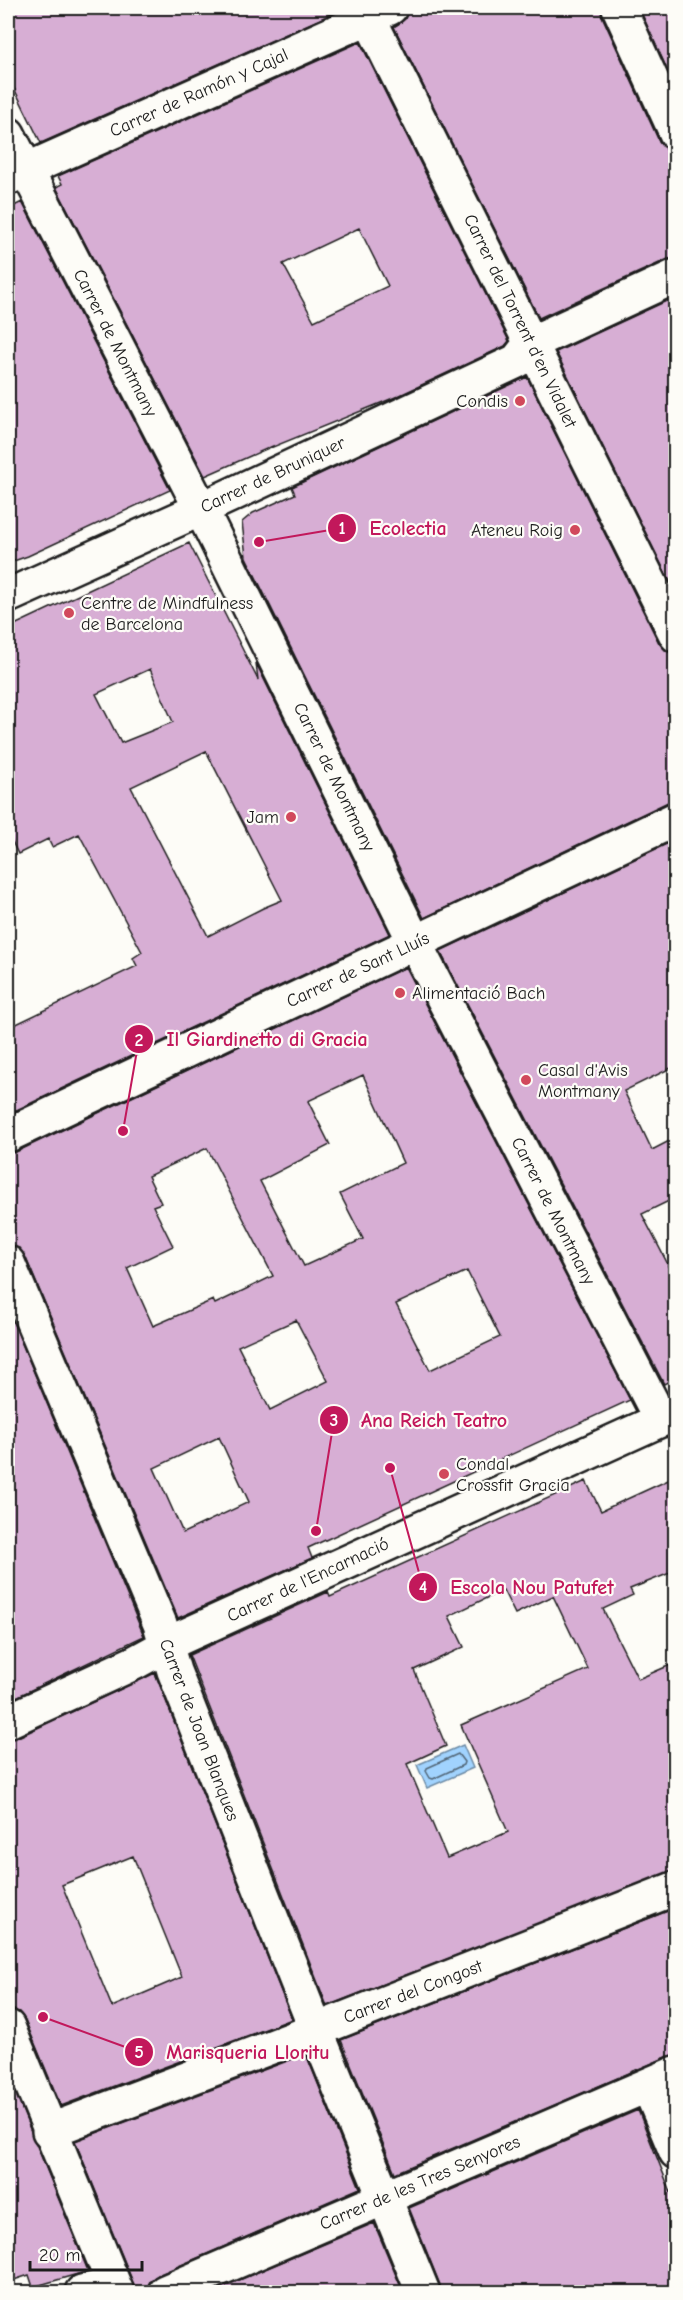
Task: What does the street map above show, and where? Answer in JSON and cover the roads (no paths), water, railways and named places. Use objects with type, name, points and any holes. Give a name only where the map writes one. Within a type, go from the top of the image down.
[{"type":"street","points":[[619,8],[675,133]]},
{"type":"street","name":"Carrer de Ramón y Cajal","points":[[17,174],[374,11]]},
{"type":"street","name":"Carrer del Torrent d'en Vidalet","points":[[374,11],[531,343],[675,635]]},
{"type":"street","name":"Carrer de Montmany","points":[[8,134],[17,174],[201,509],[415,943],[668,1416]]},
{"type":"street","points":[[531,343],[675,276]]},
{"type":"street","name":"Carrer de Bruniquer","points":[[8,596],[201,509],[517,361],[531,343]]},
{"type":"street","name":"Carrer de Sant Lluís","points":[[8,1136],[675,819]]},
{"type":"street","name":"Carrer de Joan Blanques","points":[[8,1263],[160,1624],[174,1671],[316,2030],[423,2292]]},
{"type":"street","name":"Carrer de l'Encarnació","points":[[8,1721],[134,1663],[166,1645],[668,1416]]},
{"type":"street","name":"Carrer del Congost","points":[[49,2132],[316,2030],[675,1888]]},
{"type":"street","points":[[8,2028],[115,2288],[82,2292]]},
{"type":"street","points":[[662,2079],[675,2152]]},
{"type":"street","name":"Carrer de les Tres Senyores","points":[[165,2292],[662,2079]]},
{"type":"water","points":[[463,1745],[473,1768],[427,1788],[417,1765]]},
{"type":"place","name":"Condis","points":[[520,401]]},
{"type":"place","name":"Ateneu Roig","points":[[575,530]]},
{"type":"place","name":"Ecolectia","points":[[259,542]]},
{"type":"place","name":"Centre de Mindfulness de Barcelona","points":[[69,613]]},
{"type":"place","name":"Jam","points":[[291,817]]},
{"type":"place","name":"Alimentació Bach","points":[[400,993]]},
{"type":"place","name":"Casal d'Avis Montmany","points":[[526,1080]]},
{"type":"place","name":"Il Giardinetto di Gracia","points":[[123,1131]]},
{"type":"place","name":"Escola Nou Patufet","points":[[390,1468]]},
{"type":"place","name":"Condal Crossfit Gracia","points":[[444,1474]]},
{"type":"place","name":"Ana Reich Teatro","points":[[316,1531]]},
{"type":"place","name":"Marisqueria Lloritu","points":[[43,2017]]}]
